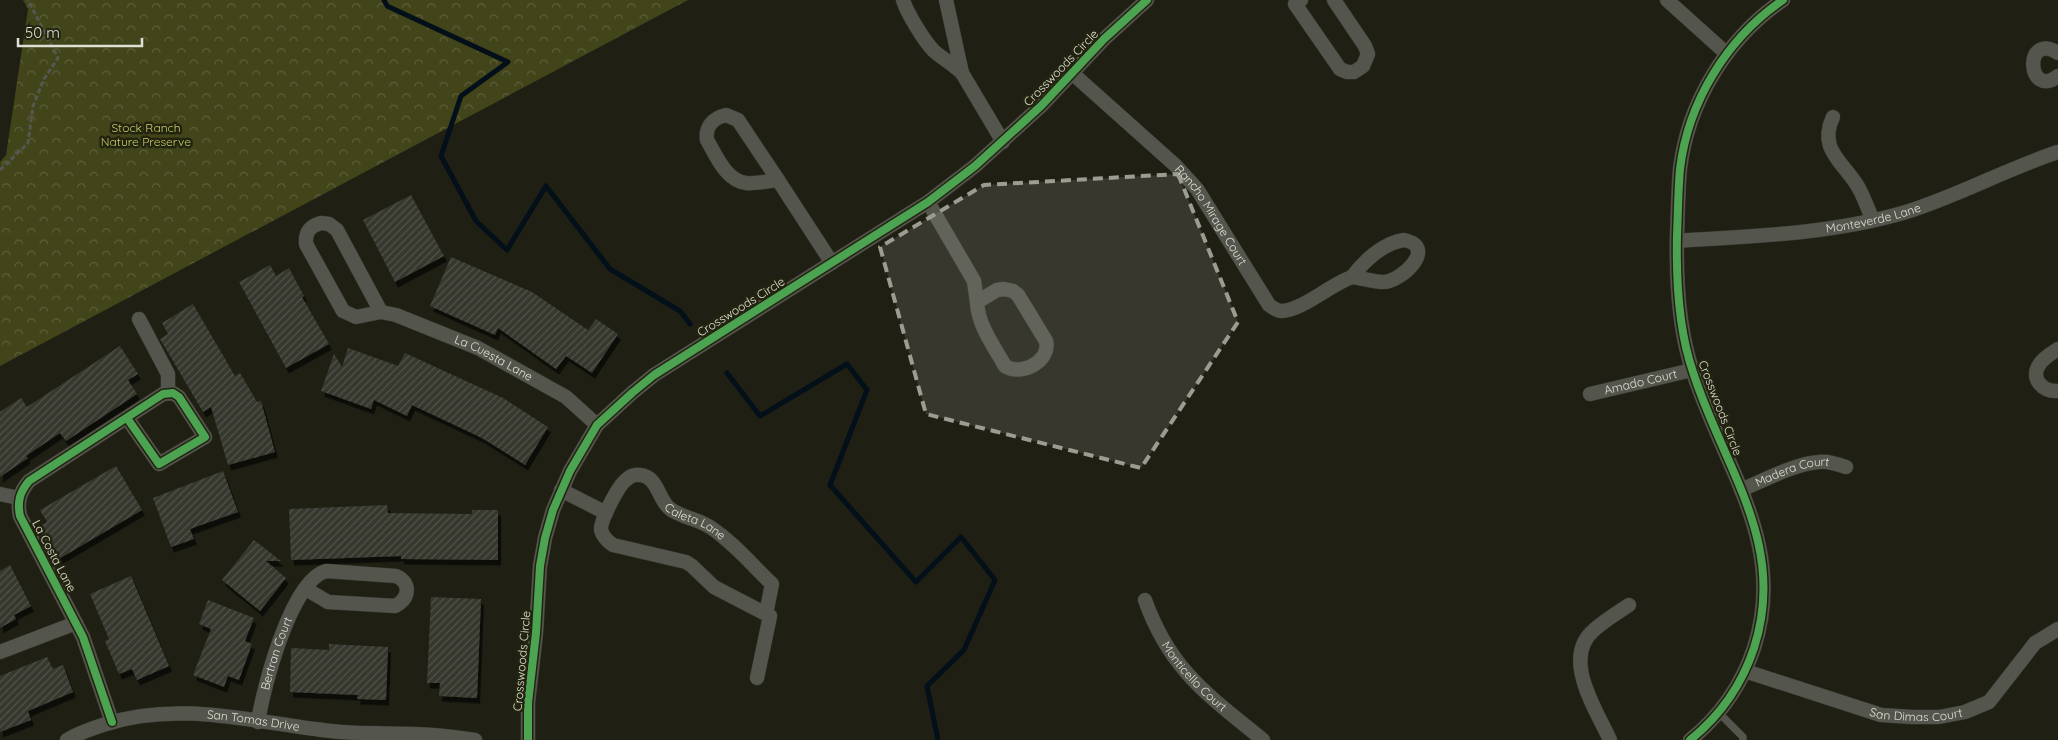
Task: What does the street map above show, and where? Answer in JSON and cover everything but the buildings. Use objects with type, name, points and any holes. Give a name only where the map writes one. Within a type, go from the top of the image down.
[{"type":"street","points":[[903,0],[926,42],[934,52],[953,63],[962,73],[1003,142]]},
{"type":"street","points":[[946,0],[962,73]]},
{"type":"street","name":"Crosswoods Circle","points":[[528,740],[528,703],[536,632],[540,566],[545,538],[561,490],[570,471],[598,425],[654,375],[928,202],[975,166],[1041,106],[1104,39],[1147,0]]},
{"type":"street","points":[[1296,1],[1336,66],[1347,72],[1354,72],[1363,66],[1368,54],[1366,46],[1334,0]]},
{"type":"street","points":[[1667,0],[1727,54]]},
{"type":"street","name":"Crosswoods Circle","points":[[1690,740],[1730,697],[1745,671],[1758,634],[1764,593],[1761,551],[1755,524],[1704,404],[1692,370],[1676,273],[1680,168],[1685,143],[1702,95],[1727,54],[1755,22],[1783,0]]},
{"type":"street","points":[[2058,53],[2052,50],[2042,50],[2034,57],[2032,67],[2036,76],[2040,79],[2050,80],[2058,76]]},
{"type":"street","name":"Rancho Mirage Court","points":[[1072,74],[1175,165],[1196,189],[1268,304],[1274,309],[1280,311],[1292,309],[1352,277]]},
{"type":"street","points":[[778,180],[745,183],[734,179],[728,173],[707,140],[707,129],[711,122],[726,115],[738,120],[778,180],[832,263]]},
{"type":"street","points":[[1833,117],[1828,132],[1829,147],[1856,183],[1873,220]]},
{"type":"street","name":"Monteverde Lane","points":[[1677,241],[1828,229],[1873,220],[1906,212],[1953,196],[2058,152]]},
{"type":"street","points":[[928,202],[974,281],[977,313],[981,324],[1006,366],[1011,370],[1018,371],[1042,358],[1046,352],[1046,341],[1018,295],[1013,291],[997,290],[977,302]]},
{"type":"street","name":"La Cuesta Lane","points":[[381,312],[336,230],[328,224],[315,225],[309,229],[306,244],[342,311],[356,317],[381,312],[396,315],[478,348],[566,397],[598,425]]},
{"type":"street","points":[[139,319],[168,374],[168,393]]},
{"type":"street","points":[[2058,349],[2042,360],[2037,367],[2036,374],[2044,388],[2058,391]]},
{"type":"street","name":"Amado Court","points":[[1590,394],[1692,370]]},
{"type":"street","points":[[0,494],[19,498],[22,489],[29,481],[127,418],[168,393],[174,393],[179,397],[205,437],[159,464],[127,418]]},
{"type":"street","name":"Madera Court","points":[[1741,490],[1805,464],[1819,462],[1835,463],[1846,467]]},
{"type":"street","name":"Caleta Lane","points":[[757,678],[770,616],[766,614],[714,587],[686,562],[613,545],[607,541],[601,529],[606,513],[622,483],[628,478],[642,475],[649,478],[663,501],[676,514],[706,524],[720,533],[772,584],[766,614]]},
{"type":"street","points":[[561,490],[606,513]]},
{"type":"street","name":"La Costa Lane","points":[[19,498],[20,516],[84,637],[112,722]]},
{"type":"street","name":"Bertran Court","points":[[258,722],[262,695],[284,627],[290,613],[306,589],[314,578],[320,573],[326,572],[396,576],[405,583],[407,588],[406,597],[395,606],[328,602],[306,589]]},
{"type":"street","name":"Monticello Court","points":[[1145,600],[1164,643],[1180,667],[1199,688],[1263,740]]},
{"type":"street","points":[[1610,740],[1581,675],[1579,662],[1584,644],[1593,630],[1629,605]]},
{"type":"street","points":[[0,652],[76,623]]},
{"type":"street","name":"San Dimas Court","points":[[1745,671],[1881,715],[1939,717],[1965,712],[1989,702],[2035,644],[2058,629]]},
{"type":"street","name":"San Tomas Drive","points":[[67,740],[92,728],[112,722],[150,714],[174,712],[332,732],[475,740]]},
{"type":"lane","points":[[1718,712],[1743,740]]},
{"type":"path","points":[[0,170],[28,143],[33,106],[44,79],[58,58],[28,0]]},
{"type":"highlighted area","points":[[1178,174],[1238,322],[1141,468],[926,414],[880,247],[984,185]]},
{"type":"green space","name":"Stock Ranch Nature Preserve","points":[[23,0],[688,0],[0,366],[0,162],[6,155],[28,9]]},
{"type":"waterway","points":[[384,0],[387,6],[508,62],[461,96],[441,156],[476,221],[507,250],[546,186],[610,269],[680,311],[690,324]]},
{"type":"waterway","points":[[727,373],[760,416],[847,364],[867,390],[830,485],[916,582],[961,537],[995,580],[964,650],[927,686],[938,740]]},
{"type":"cycle path","points":[[528,740],[528,703],[536,633],[540,566],[545,538],[553,510],[570,471],[597,425],[654,375],[928,202],[975,166],[1041,106],[1104,39],[1147,0]]},
{"type":"cycle path","points":[[1690,740],[1711,721],[1729,698],[1749,661],[1754,648],[1762,610],[1763,574],[1758,540],[1748,506],[1706,407],[1693,372],[1684,339],[1677,269],[1680,169],[1684,144],[1692,120],[1701,96],[1714,74],[1744,33],[1783,0]]},
{"type":"cycle path","points":[[112,722],[83,637],[20,516],[19,501],[21,493],[29,481],[163,394],[173,393],[179,397],[205,437],[159,464],[127,418]]}]
